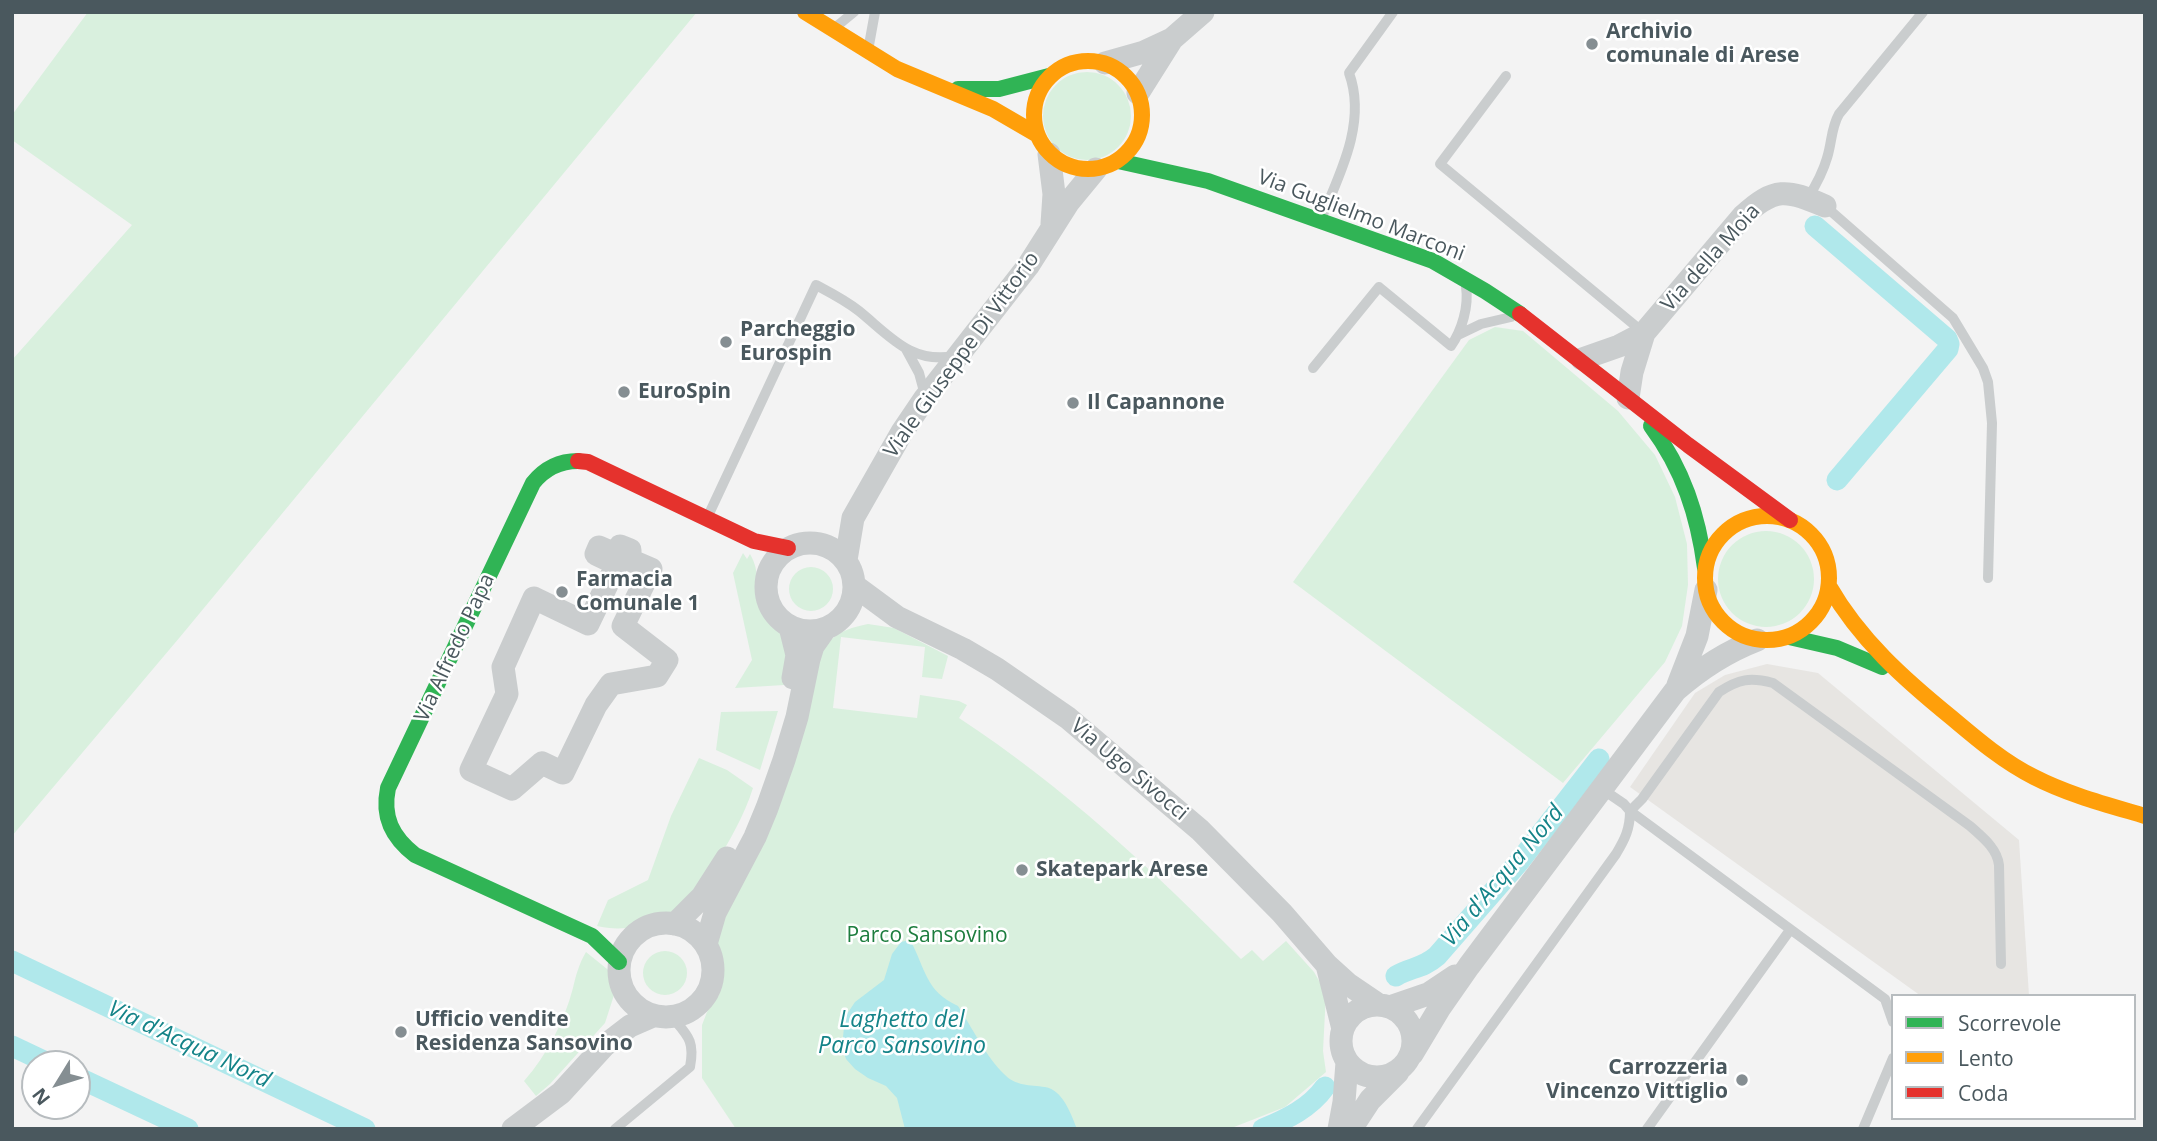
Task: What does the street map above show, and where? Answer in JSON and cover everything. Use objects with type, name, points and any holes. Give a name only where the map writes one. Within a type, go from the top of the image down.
[{"type":"street","points":[[805,12],[898,69],[993,109],[1036,134]]},
{"type":"street","points":[[1105,63],[1144,52],[1172,39],[1203,12]]},
{"type":"street","points":[[1138,93],[1172,39]]},
{"type":"street","points":[[1090,60],[1105,63],[1130,80],[1138,93],[1142,122],[1138,138],[1130,151],[1118,161],[1096,169],[1079,169],[1063,164],[1049,154],[1036,134],[1034,103],[1049,76],[1061,67],[1090,60]]},
{"type":"street","points":[[942,87],[999,89],[1049,76]]},
{"type":"street","points":[[1142,122],[1153,135]]},
{"type":"street","name":"Viale Giuseppe Di Vittorio","points":[[1049,154],[1054,194],[1052,229]]},
{"type":"street","name":"Via Guglielmo Marconi","points":[[1178,159],[1208,181]]},
{"type":"street","name":"Via Guglielmo Marconi","points":[[1118,161],[1208,181],[1433,261],[1465,277],[1523,314],[1628,398],[1790,520]]},
{"type":"street","name":"Viale Giuseppe Di Vittorio","points":[[846,560],[853,518],[902,432],[925,398],[1028,266],[1068,203],[1096,169]]},
{"type":"street","name":"Via della Moia","points":[[1582,359],[1619,346],[1644,333],[1742,216],[1758,202],[1774,195],[1792,193],[1817,202]]},
{"type":"street","name":"Via della Moia","points":[[1628,398],[1632,372],[1644,333]]},
{"type":"street","name":"Via Guglielmo Marconi","points":[[1628,398],[1660,437],[1682,474],[1697,520],[1705,580]]},
{"type":"street","name":"Via Alfredo Papa","points":[[619,962],[592,936],[415,855],[403,847],[386,820],[385,799],[388,788],[522,505],[541,473],[562,462],[588,462],[754,541],[788,548]]},
{"type":"street","points":[[1675,691],[1697,636],[1705,580],[1710,554],[1729,528],[1758,517],[1774,516],[1790,520],[1808,532],[1821,547],[1828,566],[1829,586],[1825,602],[1816,617],[1804,629],[1789,637],[1757,640],[1739,634],[1724,623],[1712,608],[1705,580]]},
{"type":"street","name":"Viale Giuseppe Di Vittorio","points":[[818,543],[853,518]]},
{"type":"street","points":[[754,541],[769,568]]},
{"type":"street","points":[[806,542],[818,543],[828,546],[846,560],[851,568],[855,586],[851,605],[838,622],[825,629],[802,631],[790,627],[771,607],[766,594],[766,580],[769,568],[788,548],[806,542]]},
{"type":"street","points":[[620,546],[623,546],[630,550],[630,560],[651,569],[623,625],[667,660],[657,676],[611,684],[596,705],[563,773],[542,763],[512,789],[471,770],[507,694],[503,667],[534,598],[588,624],[617,564],[596,554],[599,547],[615,554],[620,546]]},
{"type":"street","name":"Via Ugo Sivocci","points":[[855,586],[897,617],[997,668],[1068,718],[1200,830],[1282,913],[1327,965],[1349,984],[1384,1006]]},
{"type":"street","points":[[1829,586],[1856,630],[1905,679],[1982,744],[2008,763],[2046,782],[2088,799],[2139,814]]},
{"type":"street","name":"Via Ugo Sivocci","points":[[847,613],[897,617]]},
{"type":"street","points":[[675,923],[702,897],[716,877],[764,782],[796,665],[795,642],[790,627]]},
{"type":"street","points":[[706,944],[715,913],[755,837],[771,797],[794,728],[813,646],[825,629]]},
{"type":"street","points":[[1789,637],[1842,649],[1905,679]]},
{"type":"street","points":[[1352,1129],[1370,1100],[1405,1063],[1438,1009],[1675,691],[1720,656],[1757,640]]},
{"type":"street","points":[[513,1129],[561,1093],[604,1046],[630,1027],[694,1008],[709,990],[713,967],[706,944],[687,928],[675,923],[659,923],[643,928],[623,949],[619,962],[619,977],[631,1002],[641,1010],[663,1016]]},
{"type":"street","name":"Via Alfredo Papa","points":[[592,936],[631,938]]},
{"type":"street","name":"Via Ugo Sivocci","points":[[1327,965],[1343,1029]]},
{"type":"street","points":[[1384,1006],[1400,1013],[1408,1021],[1413,1031],[1414,1043],[1405,1063],[1387,1076],[1365,1076],[1347,1062],[1341,1046],[1343,1029],[1349,1019],[1367,1006],[1384,1006],[1428,994],[1469,967]]},
{"type":"street","points":[[604,1046],[618,1019],[624,992]]},
{"type":"street","points":[[1339,1129],[1347,1062]]},
{"type":"lane","points":[[833,30],[854,12]]},
{"type":"lane","points":[[867,52],[875,12]]},
{"type":"lane","points":[[1320,221],[1344,166],[1355,115],[1355,90],[1349,73],[1393,12]]},
{"type":"lane","points":[[1923,12],[1839,114],[1832,128],[1817,202],[1953,318],[1983,368],[1988,382],[1992,423],[1988,578]]},
{"type":"lane","points":[[1506,76],[1440,164],[1644,333]]},
{"type":"lane","points":[[1313,368],[1379,287],[1451,346],[1458,335],[1466,305],[1465,277]]},
{"type":"lane","points":[[707,517],[816,285],[840,297],[906,349],[929,358],[958,355]]},
{"type":"lane","points":[[1458,335],[1481,324],[1523,314]]},
{"type":"lane","points":[[906,349],[919,373],[925,398]]},
{"type":"lane","points":[[1417,1129],[1615,854],[1627,836],[1630,811],[1642,799],[1719,692],[1745,679],[1773,683],[1970,826],[1989,845],[1998,857],[1999,865],[2001,964]]},
{"type":"lane","points":[[1602,789],[1889,1002]]},
{"type":"lane","points":[[1647,1129],[1790,930]]},
{"type":"lane","points":[[615,1129],[690,1067],[693,1051],[690,1038],[663,1016]]},
{"type":"lane","points":[[1863,1129],[1891,1063]]},
{"type":"shaded area","points":[[1767,664],[1818,673],[2019,840],[2029,994],[1918,994],[1630,787],[1695,693],[1725,675]]},
{"type":"green space","points":[[88,12],[697,12],[12,836],[12,360],[132,225],[12,140],[12,115]]},
{"type":"green space","points":[[1087,72],[1112,79],[1124,91],[1131,116],[1124,141],[1112,153],[1087,160],[1062,153],[1050,141],[1043,116],[1050,91],[1062,79]]},
{"type":"green space","points":[[1495,327],[1523,331],[1618,411],[1655,455],[1675,497],[1687,544],[1688,585],[1682,626],[1665,662],[1563,783],[1293,582],[1469,340]]},
{"type":"green space","points":[[1766,531],[1784,535],[1800,545],[1810,561],[1814,579],[1810,597],[1800,613],[1784,623],[1766,627],[1748,623],[1732,613],[1722,597],[1718,579],[1722,561],[1732,545],[1748,535]]},
{"type":"green space","points":[[743,553],[747,559],[750,554],[753,561],[762,609],[786,643],[788,657],[784,685],[735,688],[752,660],[733,573]]},
{"type":"green space","points":[[811,567],[820,568],[827,573],[832,580],[832,598],[827,605],[820,610],[811,611],[802,610],[795,605],[790,598],[789,589],[790,580],[795,573],[802,568]]},
{"type":"green space","name":"Parco Sansovino","points":[[868,624],[894,628],[948,656],[942,679],[922,677],[925,647],[841,637],[833,708],[917,718],[920,695],[959,701],[967,705],[959,718],[1071,801],[1175,894],[1241,959],[1252,950],[1263,961],[1286,941],[1314,972],[1326,993],[1323,1051],[1326,1072],[1285,1107],[1229,1129],[736,1129],[702,1078],[702,1025],[719,995],[721,970],[716,941],[818,654],[840,633]]},
{"type":"green space","points":[[778,711],[760,770],[716,750],[721,712]]},
{"type":"green space","points":[[699,758],[727,770],[753,788],[736,828],[706,881],[679,909],[653,922],[625,928],[597,926],[608,900],[648,880],[671,816]]},
{"type":"green space","points":[[665,951],[674,952],[681,957],[686,964],[686,982],[681,989],[674,994],[665,995],[656,994],[649,989],[644,982],[643,973],[644,964],[649,957],[656,952]]},
{"type":"green space","points":[[586,952],[612,973],[615,992],[605,1023],[536,1096],[524,1081],[560,1026]]},
{"type":"water","name":"Laghetto del Parco Sansovino","points":[[910,940],[933,986],[947,1000],[958,1006],[998,1067],[1013,1081],[1045,1087],[1057,1093],[1066,1104],[1077,1129],[905,1129],[897,1098],[886,1086],[855,1069],[846,1059],[842,1047],[845,1017],[855,1002],[884,980],[892,954],[901,942]]},
{"type":"waterway","name":"Via d'Acqua Nord","points":[[1815,226],[1947,339],[1949,344],[1948,349],[1837,480]]},
{"type":"waterway","name":"Via d'Acqua Nord","points":[[1396,976],[1437,956],[1519,862],[1599,759]]},
{"type":"waterway","name":"Via d'Acqua Nord","points":[[12,961],[365,1129]]},
{"type":"waterway","points":[[12,1046],[21,1050]]},
{"type":"waterway","points":[[91,1084],[188,1129]]},
{"type":"waterway","name":"Via d'Acqua Nord","points":[[1263,1129],[1305,1107],[1325,1087]]},
{"type":"traffic: fast","points":[[958,89],[999,89],[1049,76]]},
{"type":"traffic: fast","points":[[1118,161],[1208,181],[1433,261],[1520,314]]},
{"type":"traffic: fast","points":[[1651,426],[1672,459],[1687,493],[1705,568]]},
{"type":"traffic: fast","points":[[578,461],[553,466],[533,483],[388,788],[386,808],[395,834],[415,855],[592,936],[619,962]]},
{"type":"traffic: fast","points":[[1789,637],[1837,648],[1882,667]]},
{"type":"traffic: slow","points":[[805,12],[897,69],[993,109],[1036,134]]},
{"type":"traffic: slow","points":[[1088,61],[1109,65],[1127,76],[1138,94],[1142,115],[1138,136],[1127,154],[1109,165],[1088,169],[1067,165],[1049,154],[1038,136],[1034,115],[1038,94],[1049,76],[1067,65],[1088,61]]},
{"type":"traffic: slow","points":[[1767,516],[1791,521],[1811,534],[1824,554],[1829,578],[1824,602],[1811,622],[1791,635],[1767,640],[1743,635],[1723,622],[1710,602],[1705,578],[1710,554],[1723,534],[1743,521],[1767,516]]},
{"type":"traffic: slow","points":[[1829,586],[1841,606],[1884,658],[1917,689],[2012,765],[2061,789],[2145,816]]},
{"type":"traffic: jam","points":[[1520,314],[1688,445],[1790,520]]},
{"type":"traffic: jam","points":[[578,461],[588,462],[754,541],[788,548]]},
{"type":"place","name":"Archivio comunale di Arese","points":[[1592,44]]},
{"type":"place","name":"Parcheggio Eurospin","points":[[726,342]]},
{"type":"place","name":"EuroSpin","points":[[624,392]]},
{"type":"place","name":"Il Capannone","points":[[1073,403]]},
{"type":"place","name":"Farmacia Comunale 1","points":[[562,592]]},
{"type":"place","name":"Skatepark Arese","points":[[1022,870]]},
{"type":"place","name":"Ufficio vendite Residenza Sansovino","points":[[401,1032]]},
{"type":"place","name":"Carrozzeria Vincenzo Vittiglio","points":[[1742,1080]]}]
